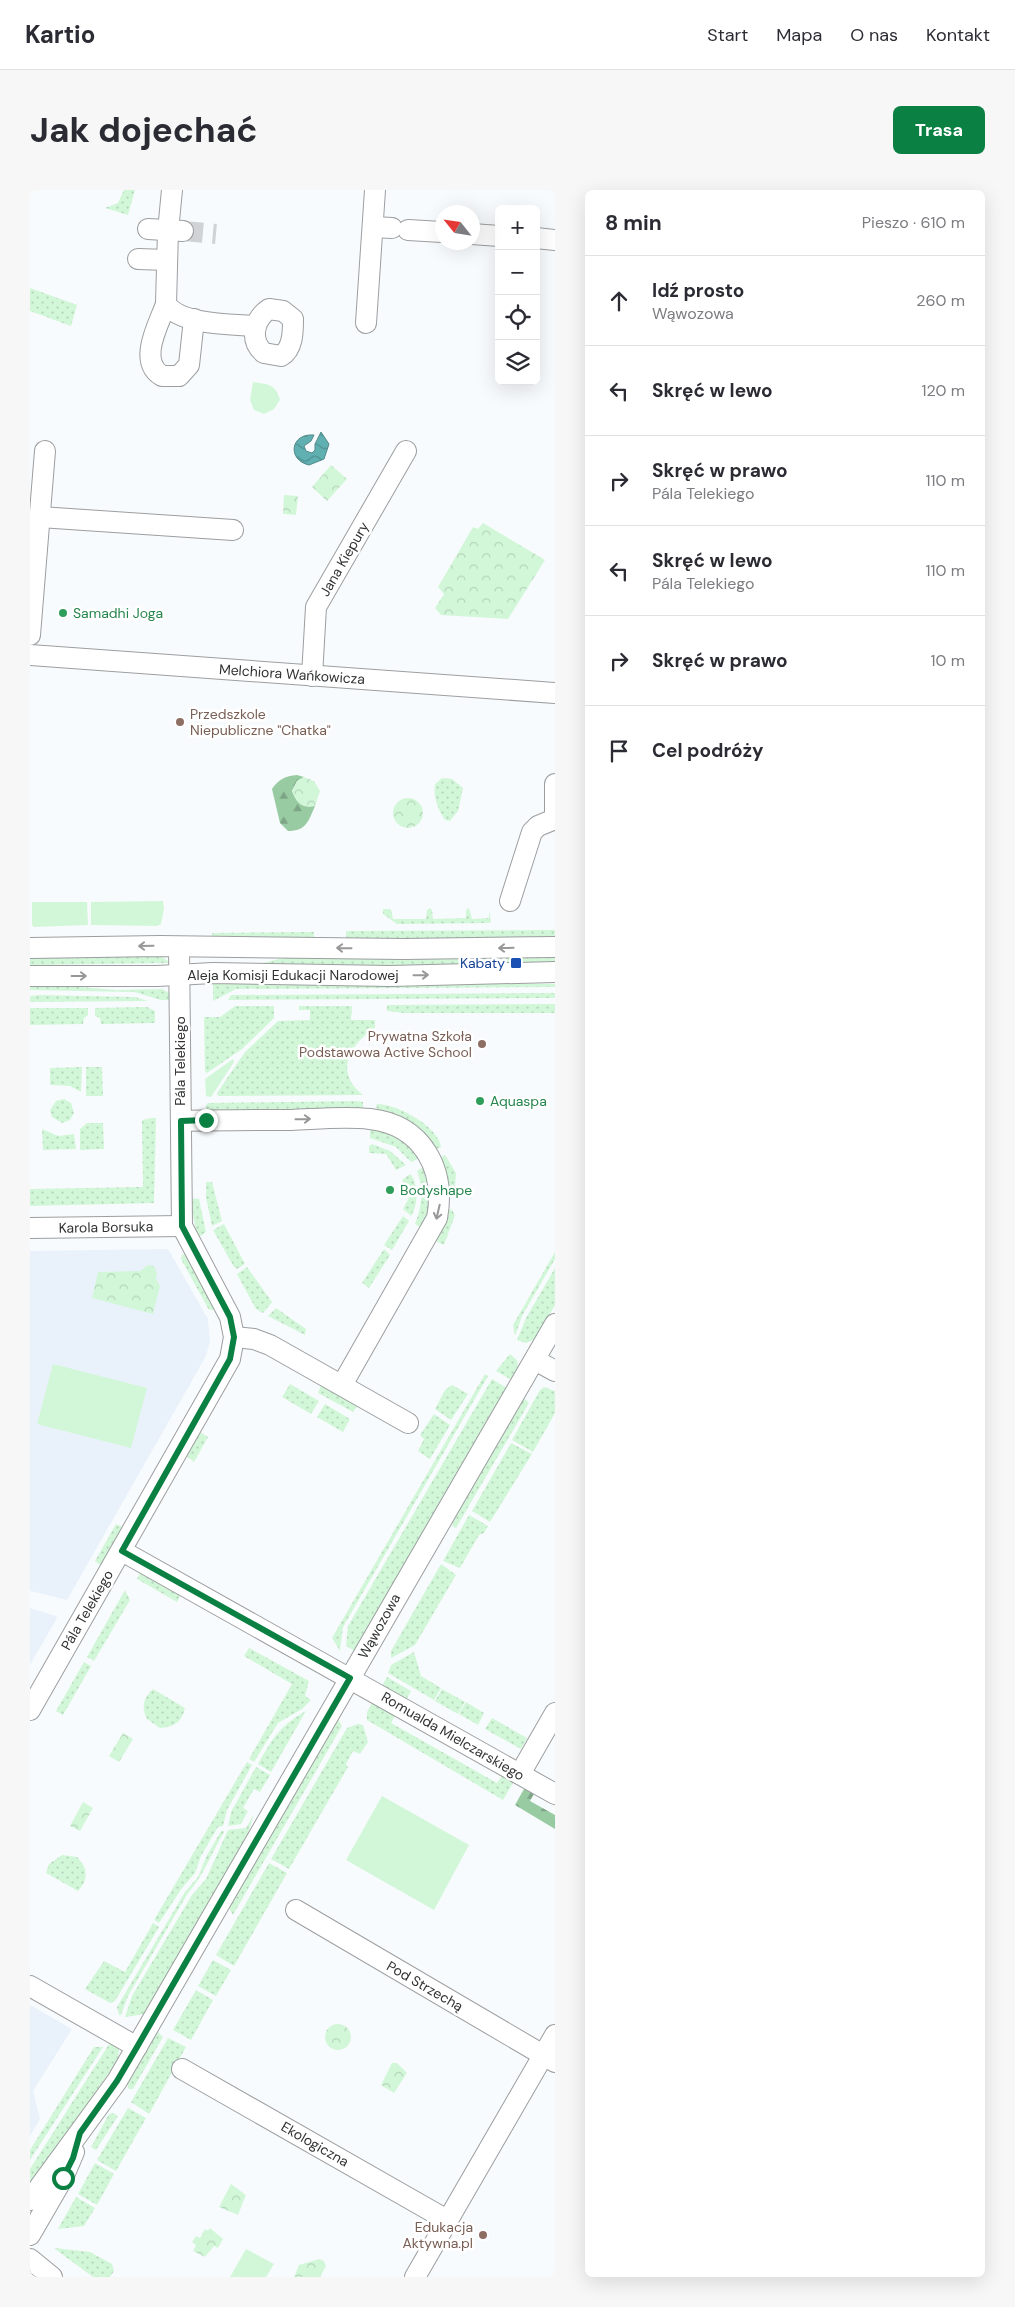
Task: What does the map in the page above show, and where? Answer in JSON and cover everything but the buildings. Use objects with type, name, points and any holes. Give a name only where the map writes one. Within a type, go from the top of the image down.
[{"type":"street","points":[[172,190],[175,231],[166,260],[166,304],[149,355],[151,365],[160,375],[175,377],[186,369],[190,359],[194,319]]},
{"type":"street","points":[[366,323],[391,228],[375,190]]},
{"type":"street","points":[[391,228],[435,231]]},
{"type":"street","points":[[148,229],[175,231]]},
{"type":"street","points":[[480,235],[495,236]]},
{"type":"street","points":[[540,238],[555,240]]},
{"type":"street","points":[[138,259],[166,260]]},
{"type":"street","points":[[166,304],[175,314],[194,319],[255,326]]},
{"type":"street","points":[[30,635],[45,451]]},
{"type":"street","name":"Jana Kiepury","points":[[312,676],[316,607],[406,451]]},
{"type":"street","points":[[40,517],[233,530]]},
{"type":"street","name":"Melchiora Wańkowicza","points":[[30,655],[555,693]]},
{"type":"street","points":[[510,901],[532,832],[546,822],[555,819],[555,784]]},
{"type":"street","name":"Pála Telekiego","points":[[30,1710],[230,1359],[234,1337],[227,1309],[182,1226],[179,947]]},
{"type":"street","name":"Aleja Komisji Edukacji Narodowej","points":[[30,948],[555,948]]},
{"type":"street","name":"Aleja Komisji Edukacji Narodowej","points":[[30,976],[231,973],[390,976],[555,972]]},
{"type":"street","points":[[181,1121],[370,1119],[404,1130],[418,1142],[430,1157],[440,1184],[437,1218],[342,1385]]},
{"type":"street","name":"Karola Borsuka","points":[[30,1228],[182,1226]]},
{"type":"street","name":"Wąwozowa","points":[[30,2200],[117,2081],[555,1324]]},
{"type":"street","points":[[234,1337],[261,1342],[408,1422]]},
{"type":"street","points":[[535,1360],[555,1371]]},
{"type":"street","name":"Romualda Mielczarskiego","points":[[122,1551],[555,1794]]},
{"type":"street","points":[[520,1774],[555,1713]]},
{"type":"street","name":"Pod Strzechą","points":[[296,1910],[549,2059]]},
{"type":"street","points":[[30,1986],[137,2047]]},
{"type":"street","points":[[415,2277],[447,2220],[549,2059],[555,2035]]},
{"type":"street","name":"Ekologiczna","points":[[182,2070],[447,2220]]},
{"type":"street","name":"Wąwozowa","points":[[30,2235],[66,2171],[80,2133]]},
{"type":"street","points":[[30,2260],[52,2277]]},
{"type":"shaded area","points":[[168,1249],[208,1319],[210,1341],[206,1356],[67,1600],[30,1591],[30,1251]]},
{"type":"shaded area","points":[[30,1608],[56,1616],[57,1618],[30,1665]]},
{"type":"shaded area","points":[[30,2005],[72,2029],[33,2091],[40,2119],[30,2136]]},
{"type":"green space","points":[[124,190],[135,190],[128,215],[105,208],[118,203]]},
{"type":"green space","points":[[30,288],[77,305],[71,326],[30,311]]},
{"type":"green space","points":[[253,382],[267,384],[274,388],[280,400],[274,409],[264,414],[254,410],[250,400]]},
{"type":"green space","points":[[331,465],[347,479],[327,501],[312,487]]},
{"type":"green space","points":[[284,495],[298,496],[296,515],[283,514]]},
{"type":"green space","points":[[483,523],[545,560],[508,619],[441,615],[435,608],[444,594],[438,587],[473,527],[478,529]]},
{"type":"green space","points":[[297,775],[304,777],[297,781],[292,791],[296,799],[300,804],[315,806],[303,827],[294,831],[288,831],[280,823],[272,789],[283,779]]},
{"type":"green space","points":[[304,777],[314,781],[320,791],[315,806],[300,804],[292,791],[297,781]]},
{"type":"green space","points":[[442,778],[452,779],[463,788],[458,811],[450,821],[445,820],[442,816],[435,798],[435,784]]},
{"type":"green space","points":[[408,798],[419,802],[423,813],[419,824],[408,828],[397,824],[393,813],[397,802]]},
{"type":"green space","points":[[163,901],[164,909],[161,924],[157,926],[91,925],[91,902]]},
{"type":"green space","points":[[32,902],[87,902],[88,925],[34,927],[32,925]]},
{"type":"green space","points":[[430,908],[433,919],[466,918],[466,910],[469,908],[472,919],[489,918],[489,910],[491,921],[490,923],[397,924],[383,914],[383,909],[391,909],[393,919],[426,919],[427,910]]},
{"type":"green space","points":[[555,930],[555,938],[346,939],[346,931]]},
{"type":"green space","points":[[314,932],[314,938],[212,937],[212,933]]},
{"type":"green space","points":[[161,956],[170,963],[30,965],[30,958]]},
{"type":"green space","points":[[291,956],[555,957],[555,964],[379,966],[263,963]]},
{"type":"green space","points":[[213,982],[555,984],[555,987],[236,989],[213,1001]]},
{"type":"green space","points":[[45,984],[116,990],[162,989],[169,993],[171,1000],[161,1000],[134,992],[30,990],[30,985]]},
{"type":"green space","points":[[555,993],[555,998],[228,1000],[231,995]]},
{"type":"green space","points":[[30,996],[135,997],[148,1001],[30,1002]]},
{"type":"green space","points":[[555,1004],[555,1013],[404,1013],[387,1011],[387,1005]]},
{"type":"green space","points":[[235,1006],[274,1006],[274,1018],[242,1049],[207,1073],[205,1072],[204,1017],[220,1017]]},
{"type":"green space","points":[[299,1006],[352,1006],[351,1020],[375,1020],[375,1028],[358,1042],[348,1059],[349,1077],[354,1086],[363,1095],[218,1096],[217,1093],[245,1052],[278,1021],[310,1020],[310,1010],[299,1010]]},
{"type":"green space","points":[[147,1007],[155,1011],[155,1023],[101,1024],[100,1018],[95,1016],[95,1008]]},
{"type":"green space","points":[[30,1008],[88,1008],[88,1015],[84,1018],[83,1024],[30,1025]]},
{"type":"green space","points":[[233,1059],[234,1062],[211,1097],[206,1096],[205,1079]]},
{"type":"green space","points":[[82,1067],[81,1092],[70,1086],[50,1085],[50,1068]]},
{"type":"green space","points":[[86,1067],[102,1067],[103,1096],[86,1096]]},
{"type":"green space","points":[[64,1099],[71,1103],[74,1113],[70,1120],[62,1123],[52,1117],[50,1110],[56,1101]]},
{"type":"green space","points":[[363,1102],[363,1109],[206,1114],[206,1105],[208,1103]]},
{"type":"green space","points":[[377,1104],[405,1112],[425,1124],[433,1131],[441,1147],[434,1150],[382,1114],[376,1107]]},
{"type":"green space","points":[[156,1118],[154,1203],[30,1206],[30,1189],[143,1187],[142,1120]]},
{"type":"green space","points":[[87,1123],[103,1123],[104,1149],[80,1150],[80,1129]]},
{"type":"green space","points":[[370,1126],[390,1131],[422,1157],[411,1162],[396,1147],[370,1138]]},
{"type":"green space","points":[[42,1129],[58,1136],[74,1134],[76,1149],[43,1150]]},
{"type":"green space","points":[[372,1144],[390,1151],[406,1165],[396,1170],[386,1154],[369,1153],[369,1146]]},
{"type":"green space","points":[[445,1155],[456,1173],[455,1187],[447,1191],[439,1158]]},
{"type":"green space","points":[[426,1165],[433,1202],[423,1229],[415,1224],[421,1198],[421,1185],[417,1171]]},
{"type":"green space","points":[[410,1174],[416,1189],[415,1206],[411,1216],[403,1209],[410,1196],[402,1180]]},
{"type":"green space","points":[[206,1182],[212,1182],[222,1221],[212,1226],[206,1197]]},
{"type":"green space","points":[[189,1198],[199,1199],[206,1232],[198,1238]]},
{"type":"green space","points":[[446,1208],[452,1210],[455,1215],[444,1245],[436,1241]]},
{"type":"green space","points":[[403,1216],[409,1221],[392,1250],[384,1245]]},
{"type":"green space","points":[[224,1224],[245,1264],[237,1269],[234,1267],[213,1230]]},
{"type":"green space","points":[[384,1249],[390,1255],[369,1288],[362,1283]]},
{"type":"green space","points":[[188,1252],[220,1309],[209,1310],[181,1259],[182,1255]]},
{"type":"green space","points":[[555,1252],[555,1259],[522,1316],[515,1336],[513,1325]]},
{"type":"green space","points":[[148,1265],[154,1266],[157,1273],[156,1279],[160,1286],[153,1314],[92,1298],[98,1272],[140,1271]]},
{"type":"green space","points":[[247,1267],[272,1302],[263,1313],[256,1309],[237,1274]]},
{"type":"green space","points":[[555,1268],[555,1305],[535,1339],[526,1343],[517,1340],[526,1318]]},
{"type":"green space","points":[[276,1308],[306,1329],[305,1335],[268,1316]]},
{"type":"green space","points":[[510,1354],[517,1360],[518,1365],[512,1380],[496,1371]]},
{"type":"green space","points":[[53,1364],[147,1388],[131,1448],[37,1424]]},
{"type":"green space","points":[[485,1374],[488,1376],[343,1627],[340,1651],[332,1638]]},
{"type":"green space","points":[[492,1379],[507,1388],[355,1651],[346,1646],[348,1626]]},
{"type":"green space","points":[[322,1383],[360,1403],[353,1412],[318,1393]]},
{"type":"green space","points":[[290,1384],[319,1401],[311,1414],[282,1397]]},
{"type":"green space","points":[[452,1385],[468,1394],[451,1420],[435,1409],[445,1390]]},
{"type":"green space","points":[[544,1387],[555,1391],[555,1413],[533,1452],[512,1440],[540,1390]]},
{"type":"green space","points":[[524,1398],[529,1403],[456,1528],[452,1526],[455,1517]]},
{"type":"green space","points":[[325,1404],[350,1419],[343,1432],[317,1417]]},
{"type":"green space","points":[[434,1414],[450,1425],[430,1459],[418,1451],[424,1439],[420,1435]]},
{"type":"green space","points":[[200,1432],[208,1437],[194,1462],[185,1455]]},
{"type":"green space","points":[[511,1443],[532,1454],[490,1522],[472,1511]]},
{"type":"green space","points":[[469,1515],[488,1526],[484,1533],[479,1535],[460,1568],[443,1561]]},
{"type":"green space","points":[[116,1524],[127,1529],[104,1568],[95,1561]]},
{"type":"green space","points":[[441,1564],[456,1575],[415,1645],[391,1658],[391,1651]]},
{"type":"green space","points":[[142,1570],[181,1594],[177,1602],[137,1579]]},
{"type":"green space","points":[[125,1590],[130,1600],[94,1661],[87,1657]]},
{"type":"green space","points":[[249,1648],[309,1681],[305,1696],[311,1700],[302,1709],[278,1723],[254,1762],[249,1759],[292,1684],[244,1656]]},
{"type":"green space","points":[[414,1652],[421,1676],[441,1688],[434,1700],[388,1673],[391,1665]]},
{"type":"green space","points":[[84,1662],[91,1666],[63,1715],[56,1711]]},
{"type":"green space","points":[[387,1677],[411,1691],[406,1700],[382,1686]]},
{"type":"green space","points":[[153,1689],[185,1708],[182,1717],[177,1723],[160,1728],[147,1719],[144,1703]]},
{"type":"green space","points":[[442,1689],[465,1702],[458,1714],[435,1701]]},
{"type":"green space","points":[[373,1701],[396,1714],[391,1723],[497,1783],[503,1774],[512,1779],[513,1783],[503,1800],[367,1720],[367,1712]]},
{"type":"green space","points":[[466,1702],[484,1713],[478,1725],[459,1714]]},
{"type":"green space","points":[[306,1711],[271,1772],[258,1764],[277,1733],[289,1722]]},
{"type":"green space","points":[[492,1718],[527,1738],[521,1749],[485,1729]]},
{"type":"green space","points":[[338,1719],[342,1726],[233,1915],[229,1908]]},
{"type":"green space","points":[[358,1724],[363,1725],[368,1742],[360,1754],[353,1751],[346,1764],[348,1767],[289,1869],[271,1859],[347,1728]]},
{"type":"green space","points":[[123,1733],[133,1739],[119,1762],[109,1756]]},
{"type":"green space","points":[[247,1762],[252,1765],[227,1810],[223,1826],[218,1827],[201,1856],[195,1873],[182,1888],[159,1923],[154,1920]]},
{"type":"green space","points":[[256,1767],[270,1775],[260,1792],[254,1789],[243,1808],[248,1811],[241,1824],[228,1826],[231,1812]]},
{"type":"green space","points":[[524,1789],[535,1792],[530,1801],[555,1815],[555,1829],[515,1805]]},
{"type":"green space","points":[[382,1796],[469,1845],[434,1910],[346,1860]]},
{"type":"green space","points":[[83,1802],[93,1808],[80,1831],[70,1826]]},
{"type":"green space","points":[[254,1814],[245,1843],[145,2014],[125,2017],[132,1996],[192,1895],[206,1879],[228,1830],[246,1828]]},
{"type":"green space","points":[[221,1831],[224,1831],[223,1834],[203,1872],[188,1893],[128,1996],[121,2015],[119,2015],[117,2007],[185,1892],[198,1877],[206,1857]]},
{"type":"green space","points":[[62,1855],[77,1857],[85,1869],[84,1882],[78,1891],[46,1873],[49,1864]]},
{"type":"green space","points":[[269,1863],[287,1873],[234,1966],[216,1955]]},
{"type":"green space","points":[[153,1923],[159,1927],[115,2001],[110,2003],[85,1989],[104,1961],[125,1972]]},
{"type":"green space","points":[[213,1960],[231,1970],[216,1996],[198,1986]]},
{"type":"green space","points":[[196,1990],[213,2000],[191,2040],[173,2030]]},
{"type":"green space","points":[[338,2024],[347,2028],[351,2037],[347,2046],[338,2050],[329,2046],[325,2037],[329,2028]]},
{"type":"green space","points":[[158,2032],[163,2037],[133,2089],[129,2089],[127,2084]]},
{"type":"green space","points":[[168,2038],[186,2047],[149,2114],[131,2102]]},
{"type":"green space","points":[[111,2041],[119,2050],[118,2060],[30,2186],[30,2169]]},
{"type":"green space","points":[[94,2047],[103,2047],[30,2160],[30,2150]]},
{"type":"green space","points":[[392,2063],[397,2063],[407,2073],[394,2093],[381,2085]]},
{"type":"green space","points":[[128,2108],[146,2118],[116,2171],[97,2160]]},
{"type":"green space","points":[[113,2113],[118,2116],[96,2150],[91,2147],[109,2114]]},
{"type":"green space","points":[[95,2163],[114,2174],[97,2205],[78,2194]]},
{"type":"green space","points":[[231,2184],[246,2195],[238,2215],[219,2207]]},
{"type":"green space","points":[[76,2197],[95,2208],[84,2226],[58,2229]]},
{"type":"green space","points":[[210,2228],[223,2239],[218,2248],[214,2246],[205,2257],[193,2251],[196,2245],[192,2242],[196,2236],[200,2238],[205,2229],[208,2231]]},
{"type":"green space","points":[[55,2248],[90,2252],[112,2264],[114,2271],[110,2277],[93,2277]]},
{"type":"green space","points":[[246,2249],[274,2264],[266,2277],[230,2277]]},
{"type":"green space","points":[[319,2259],[324,2261],[326,2266],[320,2277],[294,2277],[299,2265]]},
{"type":"water","points":[[321,432],[329,444],[324,459],[309,465],[302,462],[295,453],[294,447],[296,442],[300,438],[314,435],[311,441],[304,446],[306,451],[312,453],[315,450],[315,444]]},
{"type":"tunnel","points":[[183,231],[216,234]]},
{"type":"place","name":"Samadhi Joga","points":[[63,613]]},
{"type":"place","name":"Przedszkole Niepubliczne \"Chatka\"","points":[[180,722]]},
{"type":"place","name":"Kabaty","points":[[516,963]]},
{"type":"place","name":"Prywatna Szkoła Podstawowa Active School","points":[[482,1044]]},
{"type":"place","name":"Aquaspa","points":[[480,1101]]},
{"type":"place","name":"Bodyshape","points":[[390,1190]]},
{"type":"place","name":"Edukacja Aktywna.pl","points":[[483,2235]]},
{"type":"route","points":[[63,2178],[73,2158],[80,2133],[117,2081],[350,1678],[122,1551],[230,1359],[234,1346],[233,1328],[227,1309],[182,1226],[181,1121],[206,1120]]}]
